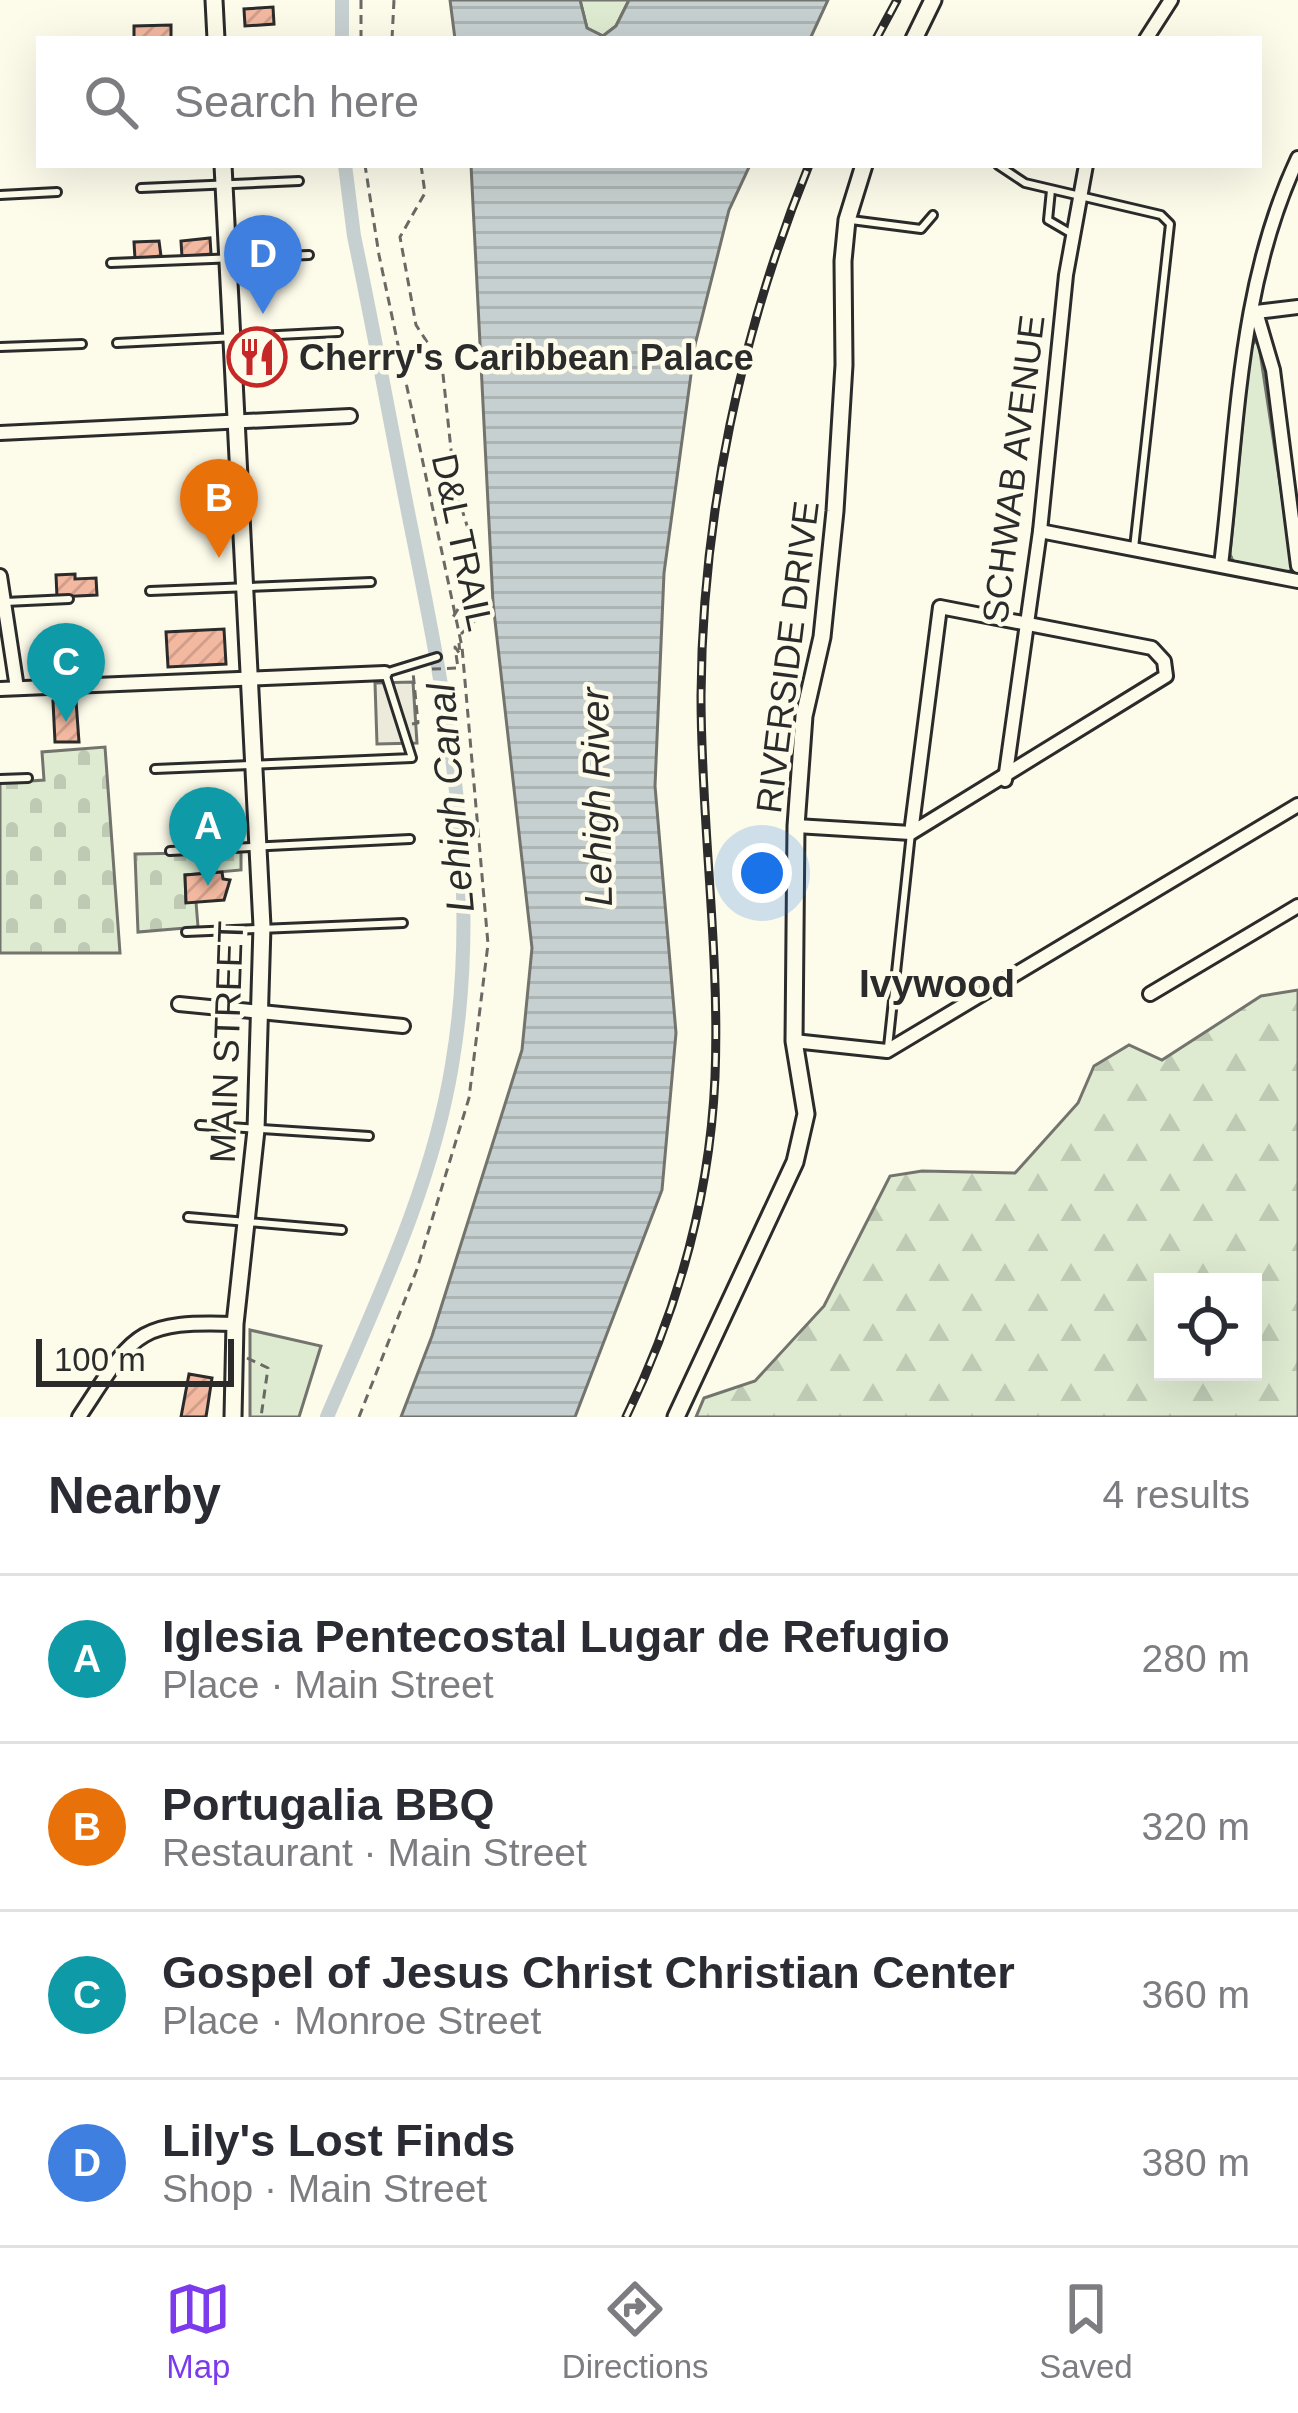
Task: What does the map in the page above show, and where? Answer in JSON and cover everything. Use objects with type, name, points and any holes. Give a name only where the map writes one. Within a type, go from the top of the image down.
[{"type":"street","points":[[214,0],[216,36]]},
{"type":"street","points":[[915,36],[933,0]]},
{"type":"street","points":[[1148,36],[1171,0]]},
{"type":"street","points":[[1221,565],[1248,328],[1256,313],[1263,249],[1298,158]]},
{"type":"street","name":"MAIN STREET","points":[[223,168],[262,926],[256,1130],[233,1356],[233,1417]]},
{"type":"street","name":"RIVERSIDE DRIVE","points":[[676,1417],[795,1162],[806,1114],[794,1041],[796,826],[804,716],[822,637],[836,499],[847,220],[863,168]]},
{"type":"street","name":"SCHWAB AVENUE","points":[[1005,780],[1040,531],[1072,234],[1085,168]]},
{"type":"street","points":[[1256,313],[1298,307]]},
{"type":"street","points":[[1256,313],[1273,370],[1298,566]]},
{"type":"street","points":[[0,433],[350,416]]},
{"type":"street","points":[[1040,531],[1298,581]]},
{"type":"street","points":[[0,575],[17,688]]},
{"type":"street","points":[[796,826],[911,833],[1005,780],[1166,676],[1164,661],[1152,648],[940,607],[911,833]]},
{"type":"street","points":[[0,689],[385,673]]},
{"type":"street","points":[[794,1041],[887,1051],[1298,805]]},
{"type":"street","points":[[1150,994],[1298,905]]},
{"type":"street","points":[[179,1004],[403,1025]]},
{"type":"street","points":[[80,1417],[122,1353],[149,1330],[188,1322],[236,1324]]},
{"type":"lane","points":[[1000,168],[1078,198],[1161,215],[1170,224],[1134,548]]},
{"type":"lane","points":[[141,188],[299,181]]},
{"type":"lane","points":[[1051,190],[1048,220],[1072,234]]},
{"type":"lane","points":[[0,195],[57,192]]},
{"type":"lane","points":[[847,220],[921,229],[933,215]]},
{"type":"lane","points":[[111,263],[309,255]]},
{"type":"lane","points":[[117,343],[338,332]]},
{"type":"lane","points":[[0,347],[82,344]]},
{"type":"lane","points":[[150,591],[371,582]]},
{"type":"lane","points":[[4,602],[69,599]]},
{"type":"lane","points":[[154,770],[412,758],[385,673],[437,657]]},
{"type":"lane","points":[[0,779],[28,778]]},
{"type":"lane","points":[[887,1051],[911,833]]},
{"type":"lane","points":[[170,851],[410,838]]},
{"type":"lane","points":[[186,932],[403,923]]},
{"type":"lane","points":[[200,1126],[368,1136]]},
{"type":"lane","points":[[188,1217],[342,1230]]},
{"type":"path","points":[[361,0],[361,36]]},
{"type":"path","points":[[392,36],[394,0]]},
{"type":"path","name":"D&L TRAIL","points":[[359,1417],[417,1269],[469,1098],[488,969],[485,872],[459,638],[366,168]]},
{"type":"path","points":[[422,168],[424,193],[400,237],[416,326],[442,365],[448,444],[469,532],[465,598],[452,618]]},
{"type":"path","points":[[399,725],[418,723],[416,670],[458,668],[459,638],[470,621],[493,603]]},
{"type":"path","points":[[233,1356],[262,1361],[268,1368],[262,1417]]},
{"type":"green space","points":[[580,0],[629,0],[616,26],[603,36],[587,28]]},
{"type":"green space","points":[[1258,339],[1293,569],[1286,573],[1233,561],[1230,554],[1250,347]]},
{"type":"green space","points":[[105,747],[120,953],[0,953],[0,783],[44,780],[42,752]]},
{"type":"green space","points":[[241,852],[241,870],[185,875],[186,902],[196,902],[198,927],[138,932],[135,854]]},
{"type":"green space","points":[[1298,990],[1298,1417],[696,1417],[704,1398],[755,1381],[824,1306],[890,1176],[922,1171],[1015,1173],[1078,1103],[1094,1066],[1129,1045],[1162,1060],[1261,996]]},
{"type":"green space","points":[[250,1330],[321,1346],[299,1417],[250,1417]]},
{"type":"shaded area","points":[[413,682],[417,743],[377,744],[375,683]]},
{"type":"water","points":[[450,0],[580,0],[587,28],[603,36],[455,36]]},
{"type":"water","points":[[629,0],[828,0],[811,36],[603,36],[616,26]]},
{"type":"water","name":"Lehigh River","points":[[471,168],[749,168],[729,210],[695,345],[664,573],[655,786],[676,1033],[662,1190],[575,1417],[401,1417],[432,1336],[522,1050],[532,948],[493,603]]},
{"type":"building","points":[[273,7],[274,24],[245,26],[244,9]]},
{"type":"building","points":[[171,25],[171,36],[134,36],[134,26]]},
{"type":"building","points":[[210,238],[211,254],[182,257],[181,241]]},
{"type":"building","points":[[159,241],[161,256],[135,259],[134,242]]},
{"type":"building","points":[[75,574],[75,579],[96,578],[97,595],[57,597],[56,575]]},
{"type":"building","points":[[224,629],[226,664],[168,667],[166,632]]},
{"type":"building","points":[[53,701],[76,701],[79,742],[55,742]]},
{"type":"building","points":[[222,872],[223,879],[230,880],[224,900],[186,903],[185,875]]},
{"type":"building","points":[[189,1374],[212,1378],[206,1417],[181,1417]]},
{"type":"waterway","name":"Lehigh Canal","points":[[342,0],[342,36]]},
{"type":"waterway","name":"Lehigh Canal","points":[[327,1417],[400,1245],[431,1156],[452,1065],[464,929],[462,861],[447,724],[354,236],[345,168]]},
{"type":"railway","points":[[878,36],[897,0]]},
{"type":"railway","points":[[626,1417],[676,1294],[706,1165],[716,1029],[701,696],[709,560],[745,359],[808,168]]},
{"type":"place","name":"Lily's Lost Finds","points":[[263,314]]},
{"type":"place","name":"Cherry's Caribbean Palace","points":[[257,357]]},
{"type":"place","name":"Portugalia BBQ","points":[[219,558]]},
{"type":"place","name":"Gospel of Jesus Christ Christian Center","points":[[66,722]]},
{"type":"place","name":"Iglesia Pentecostal Lugar de Refugio","points":[[208,886]]},
{"type":"district","name":"Ivywood","points":[[937,983]]}]
